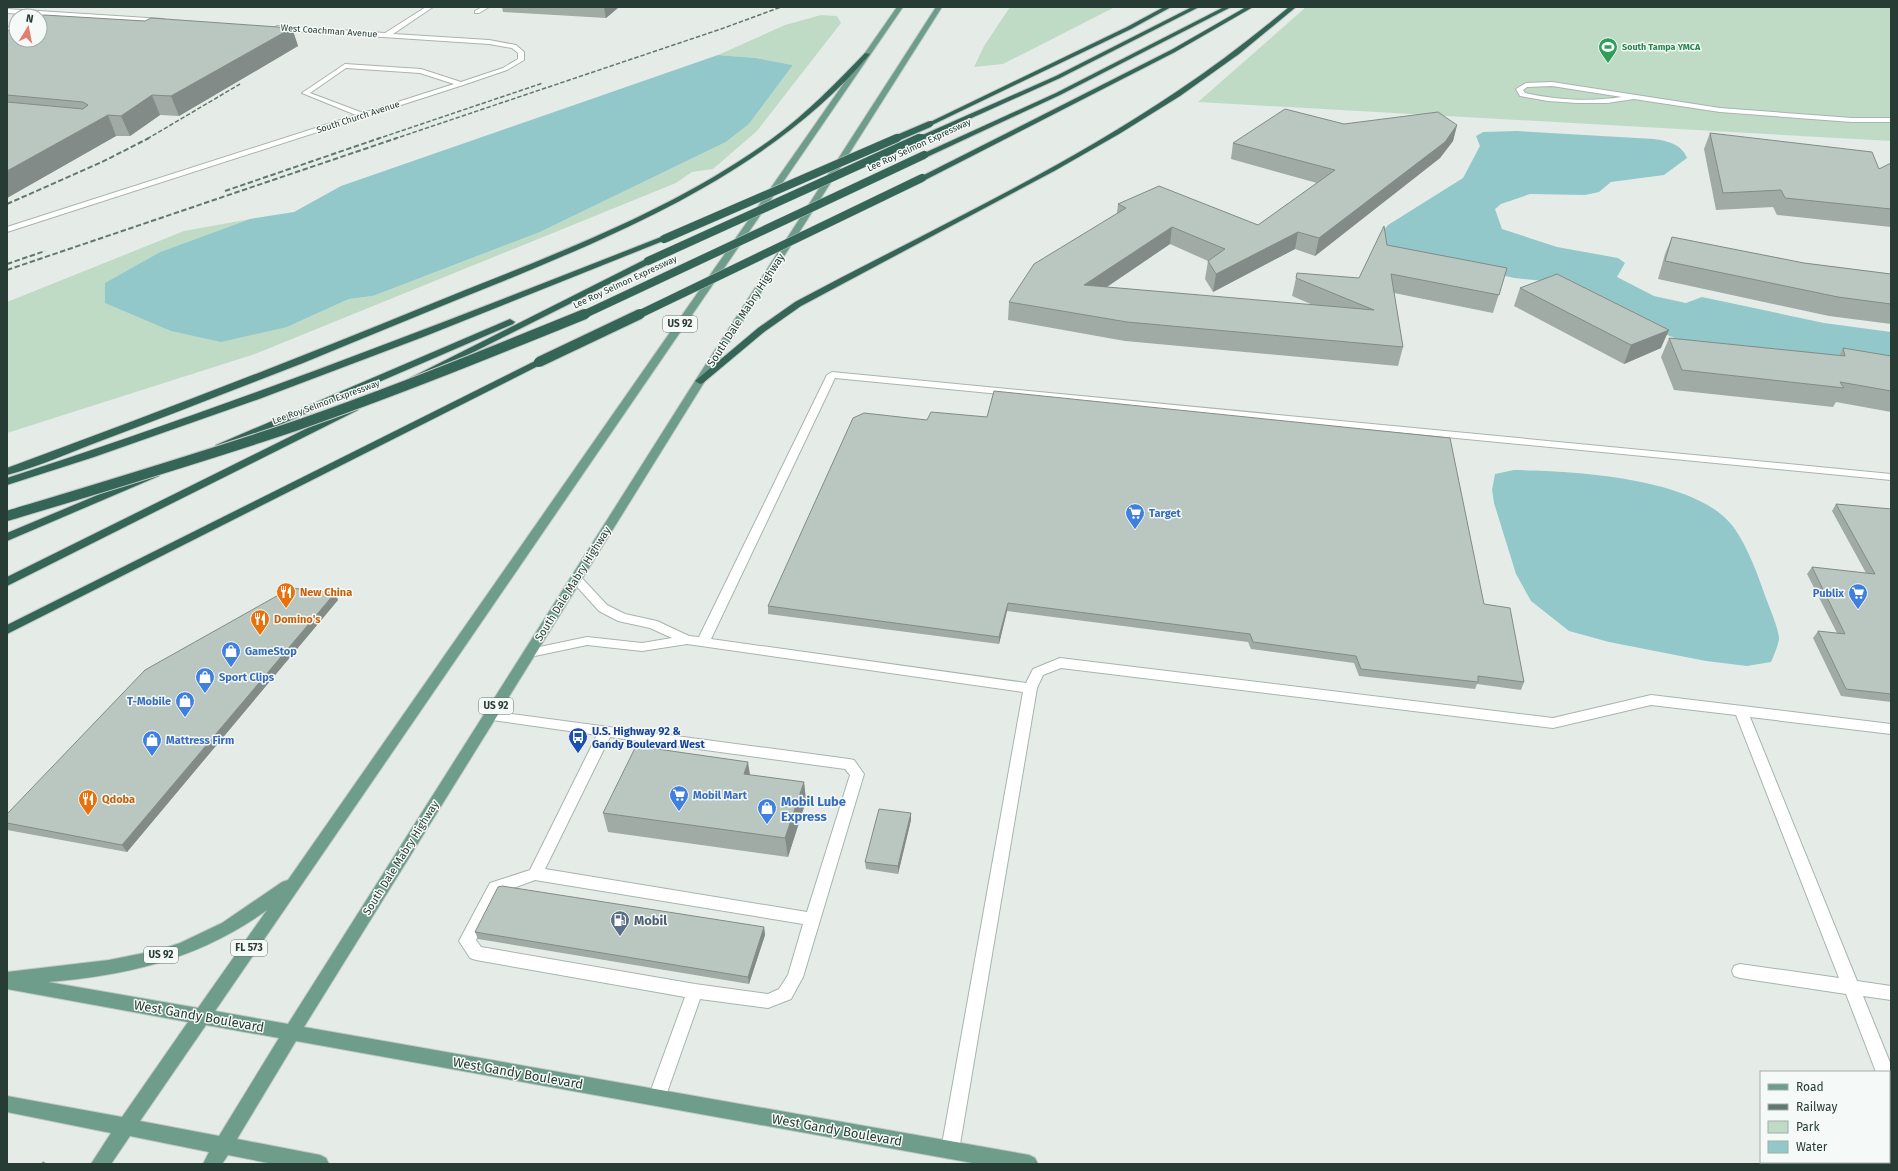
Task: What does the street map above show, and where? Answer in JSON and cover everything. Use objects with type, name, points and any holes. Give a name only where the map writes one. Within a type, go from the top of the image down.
[{"type":"highway","name":"Lee Roy Selmon Expressway","points":[[7,482],[102,452],[200,418],[339,366],[664,240],[930,124],[1129,28],[1168,7]]},
{"type":"highway","points":[[7,538],[392,374],[648,261],[1058,77],[1196,7]]},
{"type":"highway","name":"Lee Roy Selmon Expressway","points":[[7,516],[218,452],[473,360],[589,312],[1058,94],[1228,7]]},
{"type":"highway","points":[[7,630],[539,362],[922,178],[1153,62],[1250,7]]},
{"type":"highway","points":[[700,380],[761,330],[798,304],[1055,167],[1165,102],[1234,55],[1293,7]]},
{"type":"highway","points":[[7,472],[144,422],[396,321],[594,239],[646,215],[694,190],[735,166],[801,120],[839,86],[867,54]]},
{"type":"highway","points":[[7,582],[648,261]]},
{"type":"main road","name":"US 92","points":[[7,978],[73,973],[140,961],[183,949],[206,939],[254,911],[296,879],[900,7]]},
{"type":"main road","name":"South Dale Mabry Highway","points":[[212,1164],[700,380],[939,7]]},
{"type":"main road","name":"FL 573","points":[[100,1164],[296,879]]},
{"type":"main road","name":"West Gandy Boulevard","points":[[7,982],[1029,1164]]},
{"type":"main road","points":[[7,1104],[320,1164]]},
{"type":"street","points":[[387,35],[430,7]]},
{"type":"street","points":[[477,12],[486,7]]},
{"type":"street","points":[[7,11],[173,22]]},
{"type":"street","name":"West Coachman Avenue","points":[[268,28],[387,35]]},
{"type":"street","name":"South Church Avenue","points":[[7,230],[461,84],[505,69],[521,60],[521,52],[514,46],[489,42],[387,35]]},
{"type":"street","points":[[364,116],[305,93],[345,66],[421,71],[461,84]]},
{"type":"street","points":[[1633,98],[1616,101],[1556,100],[1522,95],[1519,89],[1526,85],[1552,84],[1633,98],[1720,110],[1852,120],[1891,120]]},
{"type":"street","points":[[703,643],[832,374],[1891,477]]},
{"type":"street","points":[[576,579],[603,608],[622,618],[653,624],[688,640],[1030,688]]},
{"type":"street","points":[[530,653],[587,642],[608,642],[642,647],[688,640]]},
{"type":"street","points":[[950,1150],[1030,688],[1038,672],[1060,663],[1553,723],[1651,700],[1891,729]]},
{"type":"street","points":[[1741,711],[1885,1071]]},
{"type":"street","points":[[490,716],[605,733],[849,764],[857,774],[795,977],[785,994],[768,1001],[695,992],[476,953],[467,941],[495,888],[535,874],[812,919]]},
{"type":"street","points":[[535,874],[605,733]]},
{"type":"street","points":[[1740,972],[1891,993]]},
{"type":"street","points":[[658,1098],[695,992]]},
{"type":"green space","points":[[1010,7],[1115,7],[1003,64],[974,67],[984,46]]},
{"type":"green space","name":"South Tampa YMCA","points":[[1306,7],[1891,7],[1891,141],[1198,102]]},
{"type":"green space","points":[[821,15],[837,16],[841,23],[757,131],[713,169],[692,172],[676,183],[255,354],[7,433],[7,302],[184,231],[250,219],[160,252],[106,283],[105,303],[287,327],[349,299],[373,296],[540,232],[726,142],[749,124],[793,65],[756,58],[718,55],[785,25]]},
{"type":"water","points":[[718,55],[756,58],[793,65],[749,124],[726,142],[540,232],[373,296],[349,299],[287,327],[221,342],[171,331],[105,303],[105,283],[160,252],[250,219],[294,212],[341,186]]},
{"type":"water","points":[[1516,131],[1654,139],[1669,142],[1678,146],[1685,153],[1687,158],[1664,175],[1611,182],[1599,192],[1585,195],[1530,194],[1501,204],[1495,209],[1502,229],[1557,247],[1618,258],[1625,263],[1617,277],[1654,296],[1686,303],[1702,297],[1824,323],[1891,332],[1891,368],[1677,339],[1634,321],[1553,282],[1514,278],[1379,246],[1378,237],[1388,225],[1463,178],[1480,146],[1476,136],[1483,132]]},
{"type":"water","points":[[1514,470],[1567,472],[1630,480],[1689,496],[1713,508],[1731,524],[1740,537],[1749,554],[1775,622],[1779,639],[1771,662],[1747,666],[1706,661],[1609,642],[1569,631],[1531,601],[1516,574],[1494,503],[1492,490],[1495,474]]},
{"type":"building","points":[[48,15],[145,21],[151,18],[292,28],[171,96],[152,95],[121,116],[108,115],[7,171],[7,102],[83,109],[88,105],[83,102],[7,95],[7,31],[8,48],[48,48]]},
{"type":"building","points":[[1285,109],[1344,124],[1438,112],[1457,125],[1445,142],[1319,238],[1298,232],[1216,274],[1208,261],[1225,249],[1172,227],[1084,285],[1374,310],[1296,278],[1297,273],[1359,278],[1384,226],[1387,245],[1507,268],[1499,295],[1391,274],[1403,347],[1127,322],[1009,302],[1034,264],[1126,208],[1118,204],[1159,186],[1258,225],[1335,170],[1233,143]]},
{"type":"building","points":[[1710,133],[1872,152],[1879,169],[1891,163],[1891,209],[1785,198],[1781,190],[1723,193]]},
{"type":"building","points":[[1672,237],[1804,263],[1891,274],[1891,304],[1838,297],[1665,261]]},
{"type":"building","points":[[1557,274],[1669,330],[1631,345],[1520,288]]},
{"type":"building","points":[[1669,338],[1845,356],[1843,348],[1891,356],[1891,391],[1840,382],[1844,388],[1682,370]]},
{"type":"building","name":"Target","points":[[994,391],[1450,438],[1484,604],[1510,608],[1524,682],[1478,676],[1478,682],[1361,669],[1356,656],[1253,642],[1250,634],[1008,603],[999,637],[768,606],[853,418],[864,413],[927,420],[931,412],[987,417]]},
{"type":"building","name":"Publix","points":[[1836,504],[1891,509],[1891,694],[1846,689],[1818,631],[1845,634],[1812,567],[1875,574]]},
{"type":"building","points":[[291,588],[335,593],[122,845],[7,823],[7,814],[145,670]]},
{"type":"building","points":[[636,746],[748,762],[744,774],[804,782],[785,838],[603,813]]},
{"type":"building","points":[[879,809],[911,813],[898,866],[865,862]]},
{"type":"building","name":"Mobil","points":[[502,886],[764,927],[748,977],[475,932],[498,887]]},
{"type":"railway","points":[[394,139],[721,29],[781,7]]},
{"type":"railway","points":[[377,139],[543,83]]},
{"type":"railway","points":[[147,139],[240,84]]},
{"type":"railway","points":[[7,204],[102,162],[149,138]]},
{"type":"railway","points":[[225,191],[380,138]]},
{"type":"railway","points":[[7,270],[397,138]]},
{"type":"railway","points":[[7,264],[45,251]]},
{"type":"place","name":"South Tampa YMCA","points":[[1608,64]]},
{"type":"place","name":"Target","points":[[1135,530]]},
{"type":"place","name":"New China","points":[[286,609]]},
{"type":"place","name":"Publix","points":[[1858,610]]},
{"type":"place","name":"Domino's","points":[[260,636]]},
{"type":"place","name":"GameStop","points":[[231,668]]},
{"type":"place","name":"Sport Clips","points":[[205,694]]},
{"type":"place","name":"T-Mobile","points":[[185,718]]},
{"type":"place","name":"U.S. Highway 92 & Gandy Boulevard West","points":[[578,754]]},
{"type":"place","name":"Mattress Firm","points":[[152,757]]},
{"type":"place","name":"Mobil Mart","points":[[679,812]]},
{"type":"place","name":"Qdoba","points":[[88,816]]},
{"type":"place","name":"Mobil Lube Express","points":[[767,825]]},
{"type":"place","name":"Mobil","points":[[620,937]]}]
